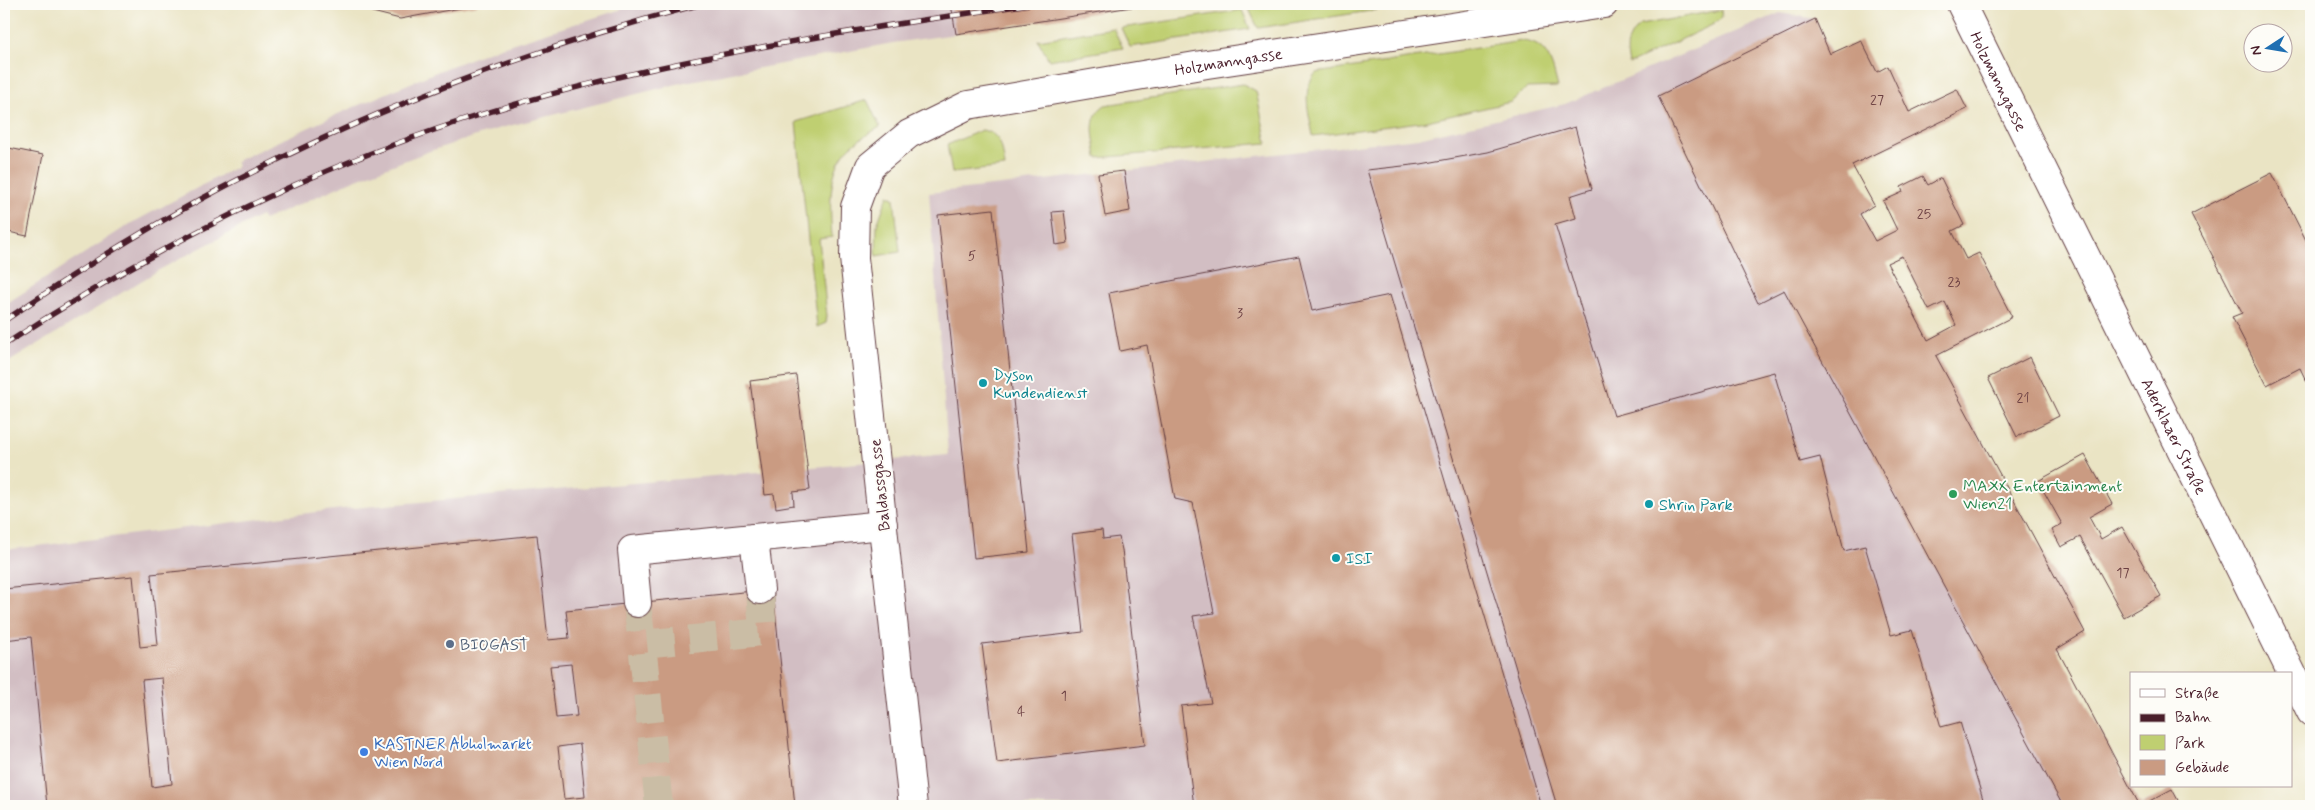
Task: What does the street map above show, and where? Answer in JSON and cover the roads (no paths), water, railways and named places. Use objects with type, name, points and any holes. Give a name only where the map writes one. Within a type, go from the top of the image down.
[{"type":"street","name":"Holzmanngasse","points":[[870,166],[910,134],[968,105],[1207,64],[1604,4]]},
{"type":"street","name":"Holzmanngasse","points":[[1961,4],[2040,159]]},
{"type":"street","name":"Aderklaaer Straße","points":[[2040,159],[2130,348],[2291,672]]},
{"type":"street","name":"Baldassgasse","points":[[870,166],[855,207],[854,258],[913,806]]},
{"type":"street","points":[[637,603],[632,550],[883,525]]},
{"type":"street","points":[[754,538],[760,590]]},
{"type":"street","name":"Aderklaaer Straße","points":[[2292,674],[2311,712]]},
{"type":"tunnel","points":[[659,806],[642,644],[763,632],[760,590]]},
{"type":"tunnel","points":[[637,603],[642,644]]},
{"type":"railway","points":[[4,321],[83,269],[163,220],[218,190],[335,133],[394,107],[515,61],[576,40],[701,4]]},
{"type":"railway","points":[[4,345],[101,285],[200,230],[303,181],[356,159],[484,114],[561,91],[638,72],[716,56],[794,41],[1030,4]]},
{"type":"place","name":"Dyson Kundendienst","points":[[983,383]]},
{"type":"place","name":"MAXX Entertainment Wien21","points":[[1953,494]]},
{"type":"place","name":"Shrin Park","points":[[1649,504]]},
{"type":"place","name":"ISI","points":[[1336,558]]},
{"type":"place","name":"BIOGAST","points":[[450,644]]},
{"type":"place","name":"KASTNER Abholmarkt Wien Nord","points":[[364,752]]}]
